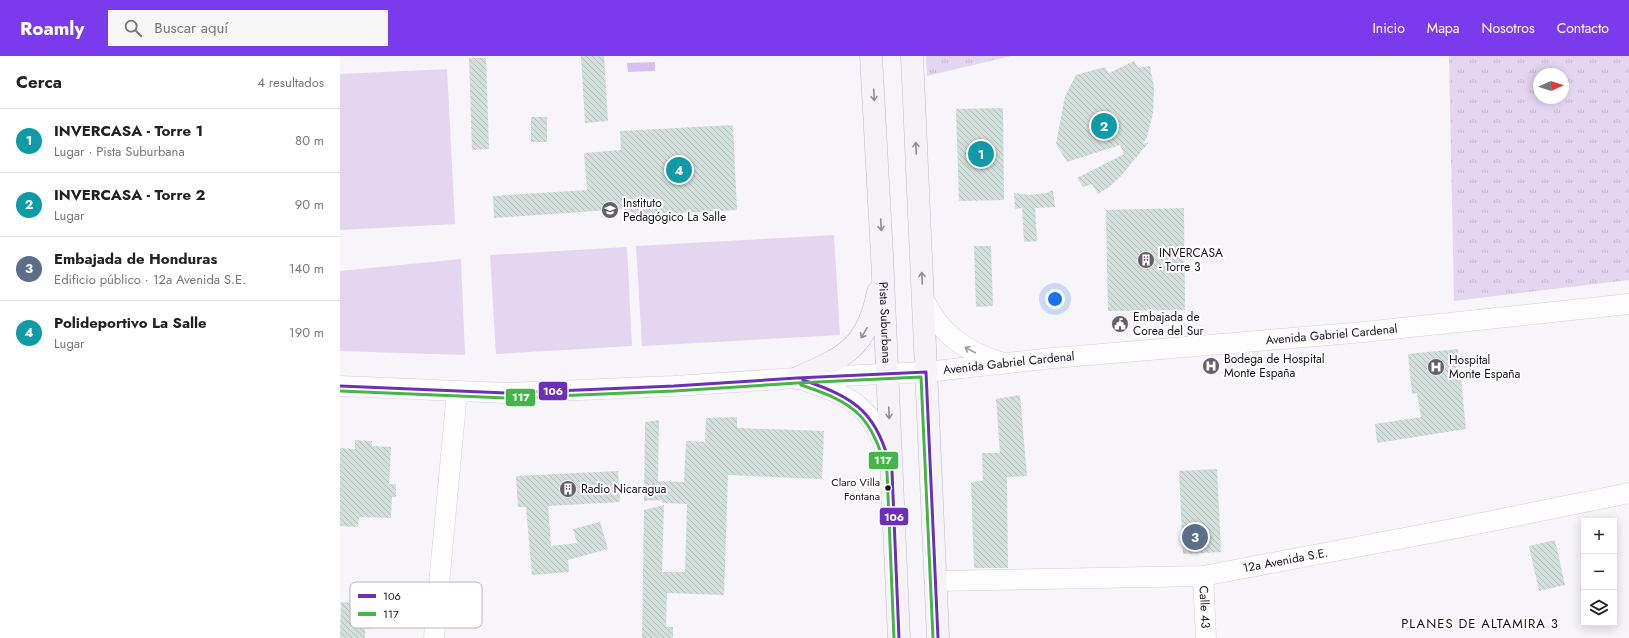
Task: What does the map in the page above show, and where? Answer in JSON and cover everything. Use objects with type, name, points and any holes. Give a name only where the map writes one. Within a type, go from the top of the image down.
[{"type":"main road","name":"Pista Suburbana","points":[[871,56],[888,374],[899,638]]},
{"type":"main road","points":[[912,56],[938,638]]},
{"type":"main road","points":[[797,378],[840,358],[849,352],[862,337],[876,300],[882,255]]},
{"type":"street","points":[[924,300],[939,326],[954,339],[981,355],[1007,364]]},
{"type":"street","name":"Avenida Gabriel Cardenal","points":[[340,386],[457,392],[530,392],[674,386],[926,372],[1061,357],[1364,332],[1629,304]]},
{"type":"street","points":[[797,378],[839,393],[852,400],[867,413],[881,436],[892,471]]},
{"type":"street","points":[[439,582],[457,392]]},
{"type":"street","name":"12a Avenida S.E.","points":[[936,581],[1203,576],[1462,527],[1629,493]]},
{"type":"street","name":"Calle 43","points":[[1203,576],[1206,638]]},
{"type":"street","points":[[434,638],[435,628]]},
{"type":"green space","points":[[926,56],[1011,56],[927,76]]},
{"type":"green space","points":[[1449,56],[1629,56],[1629,280],[1454,301]]},
{"type":"green space","points":[[447,69],[455,224],[340,230],[340,74]]},
{"type":"green space","points":[[834,235],[840,335],[642,346],[636,246]]},
{"type":"green space","points":[[627,247],[632,346],[496,354],[490,255]]},
{"type":"green space","points":[[461,259],[465,355],[340,351],[340,271]]},
{"type":"shaded area","points":[[655,62],[655,71],[628,72],[627,63]]},
{"type":"building","points":[[581,56],[604,56],[608,121],[585,123]]},
{"type":"building","points":[[469,58],[486,58],[489,149],[472,150]]},
{"type":"building","points":[[1134,61],[1138,68],[1150,66],[1154,88],[1153,113],[1147,137],[1143,144],[1149,142],[1121,176],[1109,187],[1098,194],[1092,184],[1083,187],[1077,178],[1124,154],[1120,145],[1067,162],[1056,144],[1065,96],[1076,75],[1105,67],[1109,73]]},
{"type":"building","points":[[1003,108],[1004,200],[959,201],[956,109]]},
{"type":"building","points":[[531,117],[547,117],[547,142],[531,142]]},
{"type":"building","points":[[733,125],[737,210],[625,216],[624,209],[494,218],[493,196],[587,190],[584,153],[621,150],[620,131]]},
{"type":"building","points":[[1053,190],[1055,207],[1035,208],[1037,241],[1024,242],[1022,208],[1015,209],[1014,193],[1029,195],[1047,193]]},
{"type":"building","name":"INVERCASA - Torre 3","points":[[1184,208],[1185,310],[1108,311],[1106,210]]},
{"type":"building","points":[[974,246],[991,246],[993,306],[976,307]]},
{"type":"building","points":[[1458,349],[1466,429],[1377,443],[1375,424],[1421,417],[1417,393],[1412,394],[1408,354]]},
{"type":"building","points":[[1020,395],[1027,476],[1007,477],[1008,568],[974,568],[971,482],[983,481],[982,453],[1000,453],[996,399]]},
{"type":"building","points":[[737,417],[737,428],[824,431],[822,479],[728,475],[724,595],[667,593],[666,627],[673,627],[673,638],[642,638],[644,510],[664,505],[662,572],[685,572],[687,504],[662,503],[662,500],[644,501],[645,422],[659,420],[658,481],[684,482],[686,441],[705,442],[706,418]]},
{"type":"building","points":[[355,440],[372,441],[372,446],[391,447],[389,484],[396,484],[396,497],[392,497],[391,518],[359,517],[358,527],[340,526],[340,448],[355,449]]},
{"type":"building","points":[[1217,469],[1221,552],[1183,554],[1179,471]]},
{"type":"building","points":[[618,471],[620,502],[548,506],[551,546],[577,543],[573,529],[600,522],[608,549],[568,560],[569,572],[532,575],[526,507],[518,507],[516,476]]},
{"type":"building","points":[[1555,540],[1565,585],[1539,591],[1529,546]]},
{"type":"building","points":[[341,602],[350,603],[350,628],[371,629],[365,629],[365,638],[340,638]]},
{"type":"transit line","name":"106","points":[[340,386],[506,393],[674,386],[926,372],[938,638]]},
{"type":"transit line","name":"117","points":[[340,391],[506,398],[674,391],[921,377],[933,638]]},
{"type":"transit line","name":"106","points":[[803,380],[838,394],[852,402],[872,422],[886,451],[892,471],[899,638]]},
{"type":"transit line","name":"117","points":[[801,385],[835,398],[859,414],[875,437],[881,453],[887,472],[894,638]]},
{"type":"place","name":"INVERCASA - Torre 2","points":[[1104,126]]},
{"type":"place","name":"INVERCASA - Torre 1","points":[[981,154]]},
{"type":"place","name":"Polideportivo La Salle","points":[[679,170]]},
{"type":"place","name":"Instituto Pedagógico La Salle","points":[[610,210]]},
{"type":"place","name":"INVERCASA - Torre 3","points":[[1146,260]]},
{"type":"place","name":"Embajada de Corea del Sur","points":[[1120,324]]},
{"type":"place","name":"Bodega de Hospital Monte España","points":[[1211,366]]},
{"type":"place","name":"Hospital Monte España","points":[[1436,367]]},
{"type":"place","name":"Claro Villa Fontana","points":[[888,488]]},
{"type":"place","name":"Radio Nicaragua","points":[[568,489]]},
{"type":"place","name":"Embajada de Honduras","points":[[1195,537]]},
{"type":"district","name":"PLANES DE ALTAMIRA 3","points":[[1480,623]]}]
